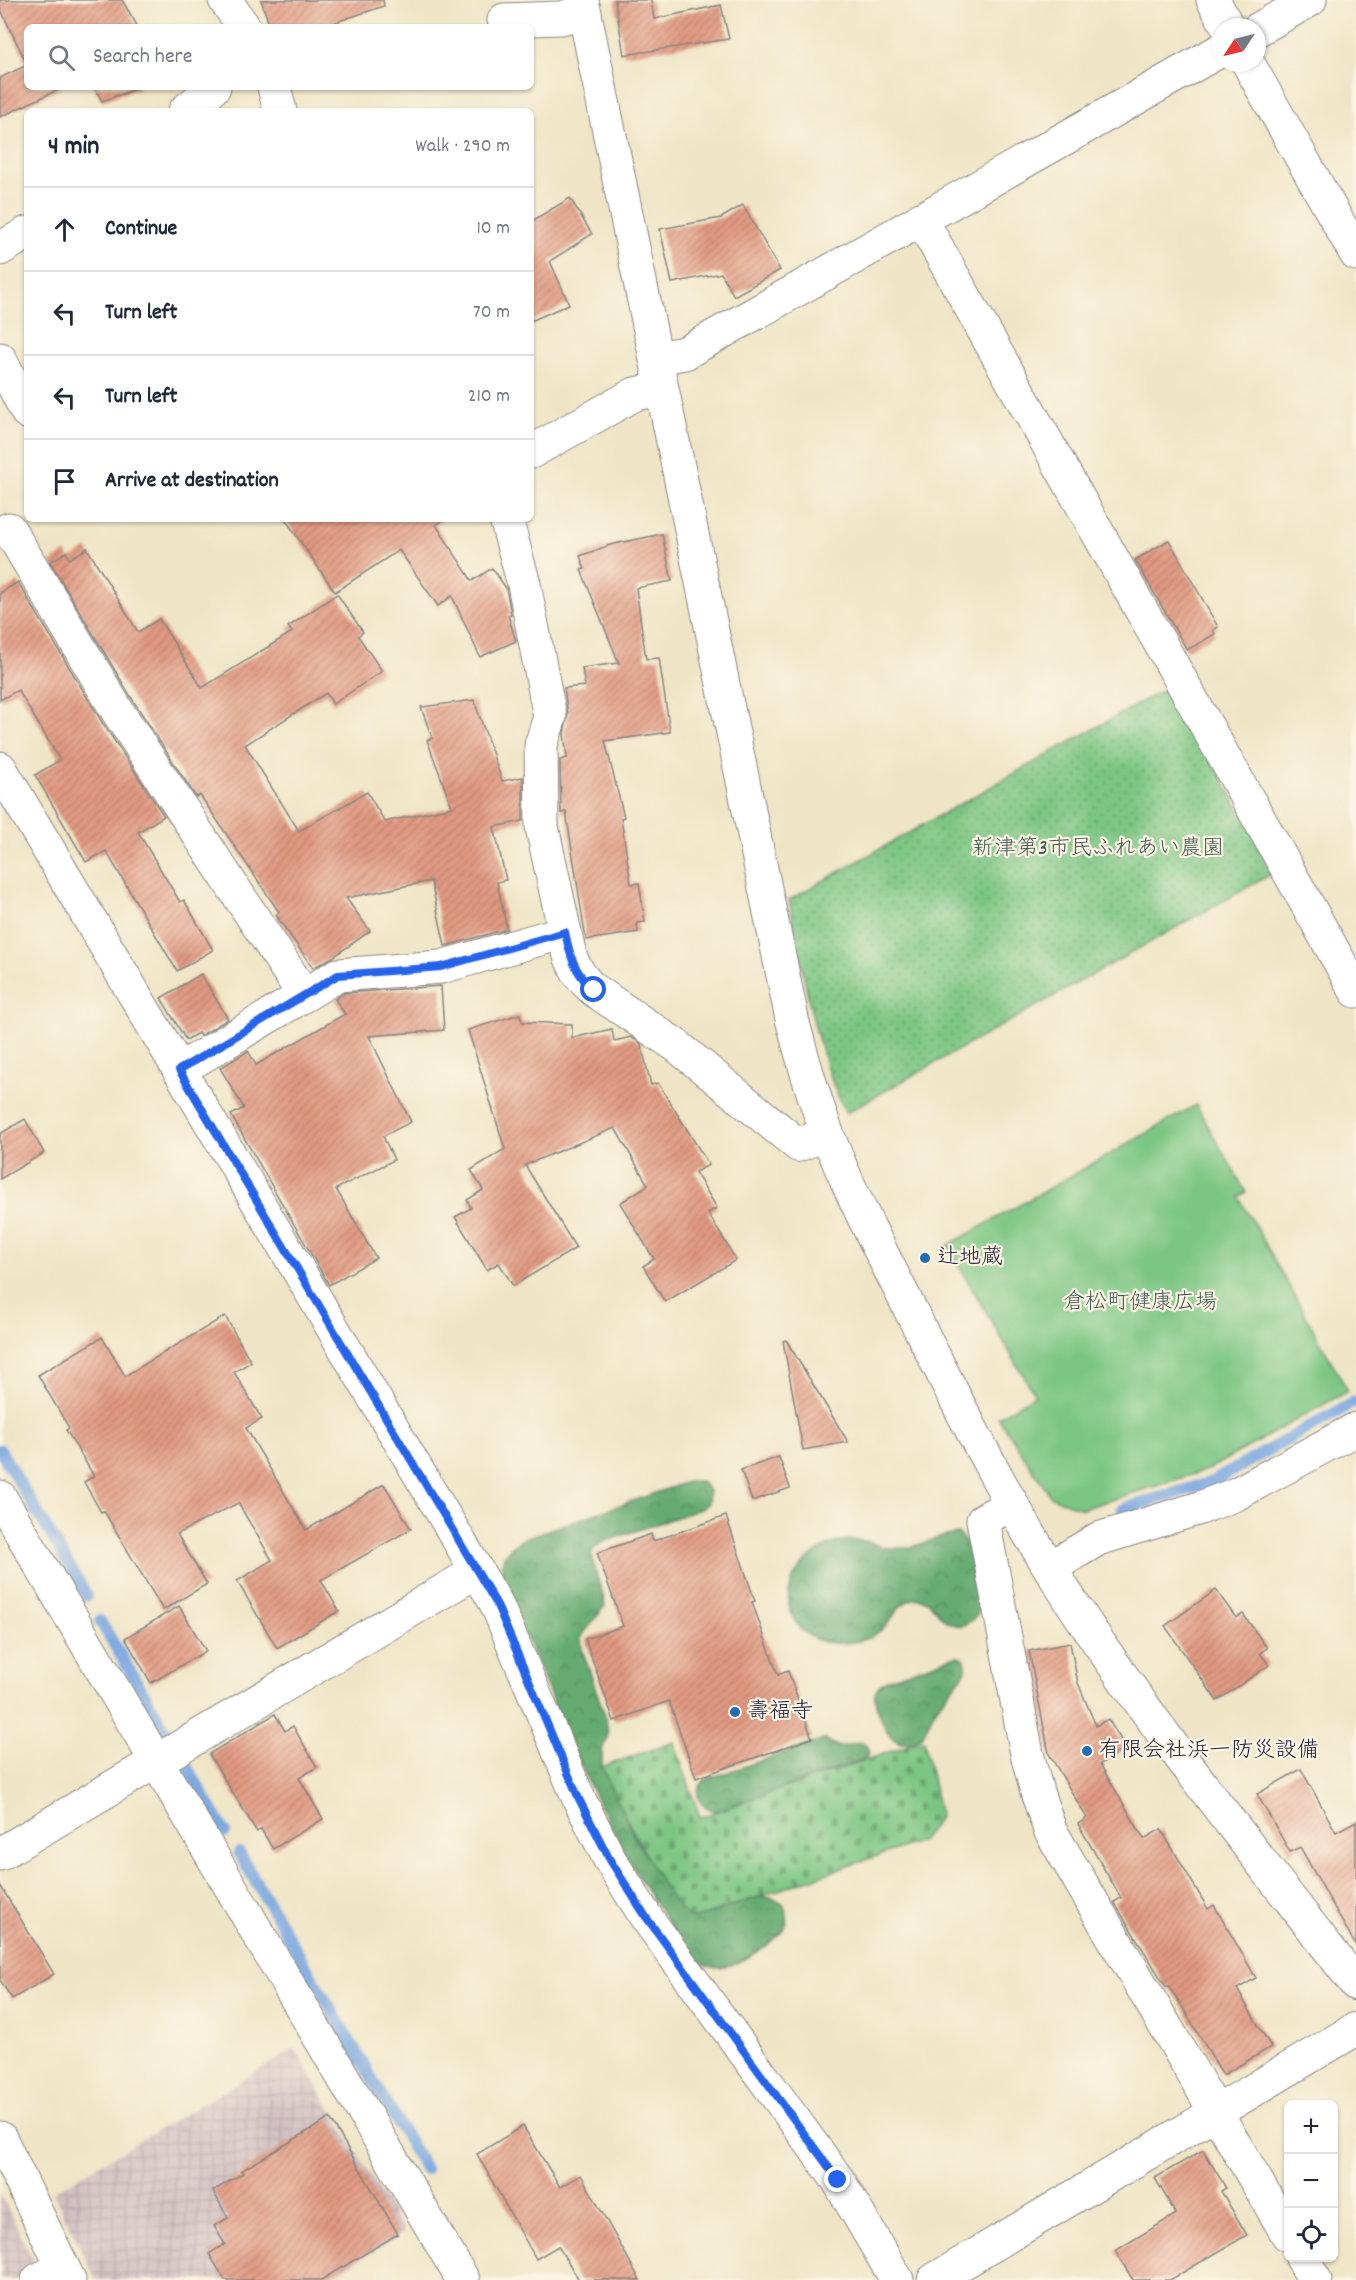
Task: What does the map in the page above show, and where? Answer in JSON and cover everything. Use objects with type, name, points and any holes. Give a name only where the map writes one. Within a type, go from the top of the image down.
[{"type":"street","points":[[225,0],[242,24]]},
{"type":"street","points":[[1213,0],[1223,18]]},
{"type":"street","points":[[1266,25],[1310,0]]},
{"type":"street","points":[[504,20],[560,18],[584,7],[792,1019],[807,1077],[850,1189],[965,1419],[1011,1504],[1050,1568],[1115,1667],[1356,1984]]},
{"type":"street","points":[[534,450],[635,394],[685,352],[1212,55]]},
{"type":"street","points":[[1253,72],[1356,254]]},
{"type":"street","points":[[189,108],[210,90]]},
{"type":"street","points":[[275,90],[279,108]]},
{"type":"street","points":[[921,219],[1356,991]]},
{"type":"street","points":[[0,249],[24,235]]},
{"type":"street","points":[[0,359],[24,406]]},
{"type":"street","points":[[507,522],[524,584],[550,717],[541,746],[542,827],[575,969],[583,981],[594,990],[677,1046],[798,1145],[827,1134]]},
{"type":"street","points":[[13,527],[118,712],[304,995]]},
{"type":"street","points":[[0,768],[496,1603],[579,1799],[610,1860],[646,1917],[838,2180],[897,2280]]},
{"type":"street","points":[[179,1070],[338,975],[441,967],[565,932]]},
{"type":"street","points":[[1050,1568],[1098,1539],[1200,1508],[1236,1494],[1356,1429]]},
{"type":"street","points":[[0,1497],[463,2280]]},
{"type":"street","points":[[1011,1504],[983,1520],[1037,1792],[1050,1830],[1069,1866],[1284,2228]]},
{"type":"street","points":[[0,1854],[477,1570]]},
{"type":"street","points":[[934,2280],[1356,2029]]},
{"type":"street","points":[[0,2138],[57,2276]]},
{"type":"street","points":[[1304,2262],[1315,2280]]},
{"type":"shaded area","points":[[295,2049],[404,2233],[324,2280],[96,2280],[53,2192]]},
{"type":"shaded area","points":[[0,2193],[38,2270],[17,2280],[0,2280]]},
{"type":"green space","name":"新津第3市民ふれあい農園","points":[[1170,686],[1275,872],[846,1113],[817,1036],[789,900]]},
{"type":"green space","name":"倉松町健康広場","points":[[1196,1105],[1246,1192],[1239,1197],[1348,1391],[1207,1470],[1082,1509],[1051,1497],[998,1417],[1035,1395],[947,1246]]},
{"type":"green space","points":[[690,1481],[701,1481],[709,1491],[708,1503],[700,1509],[603,1542],[593,1550],[593,1562],[605,1606],[581,1637],[582,1649],[606,1719],[608,1735],[602,1750],[602,1767],[638,1844],[691,1918],[758,1897],[771,1897],[784,1905],[787,1923],[776,1937],[745,1959],[717,1968],[701,1962],[687,1949],[675,1934],[626,1855],[587,1779],[503,1582],[502,1573],[503,1561],[508,1551],[525,1538]]},
{"type":"green space","points":[[958,1534],[969,1548],[980,1600],[977,1615],[966,1624],[955,1625],[948,1622],[932,1605],[919,1598],[903,1604],[885,1627],[875,1635],[852,1642],[828,1643],[813,1638],[793,1619],[789,1606],[789,1592],[794,1577],[810,1557],[824,1548],[848,1540],[857,1540],[884,1548],[904,1548]]},
{"type":"green space","points":[[959,1656],[965,1659],[965,1672],[937,1707],[924,1734],[911,1742],[898,1742],[893,1739],[876,1704],[875,1693],[878,1687],[887,1680]]},
{"type":"green space","points":[[824,1739],[839,1747],[862,1742],[869,1751],[867,1757],[716,1811],[705,1807],[699,1799],[698,1790],[705,1780]]},
{"type":"green space","points":[[924,1740],[940,1816],[921,1841],[692,1918],[682,1911],[657,1874],[629,1824],[602,1767],[674,1742],[700,1817]]},
{"type":"building","points":[[0,0],[122,0],[136,24],[24,24],[24,58],[0,8]]},
{"type":"building","points":[[261,0],[383,0],[384,6],[330,24],[269,24]]},
{"type":"building","points":[[615,0],[651,0],[654,19],[721,5],[729,39],[624,55]]},
{"type":"building","points":[[24,66],[24,90],[58,90],[0,117],[0,78]]},
{"type":"building","points":[[96,90],[133,90],[102,101]]},
{"type":"building","points":[[570,198],[592,234],[550,261],[569,304],[534,320],[534,220]]},
{"type":"building","points":[[743,205],[780,270],[734,296],[721,273],[672,283],[660,229],[721,218]]},
{"type":"building","points":[[287,522],[440,522],[436,525],[472,581],[492,568],[506,588],[511,614],[508,615],[516,641],[480,657],[452,596],[438,606],[399,550],[335,592]]},
{"type":"building","points":[[662,534],[672,581],[636,588],[646,659],[659,658],[670,732],[605,741],[624,817],[621,818],[631,884],[639,883],[645,922],[637,923],[638,932],[586,940],[566,812],[561,813],[560,760],[567,758],[564,734],[568,714],[564,688],[585,686],[582,668],[619,663],[581,570],[585,569],[580,556],[610,545]]},
{"type":"building","points":[[1169,540],[1218,627],[1213,630],[1215,634],[1187,650],[1135,560]]},
{"type":"building","points":[[87,548],[138,632],[159,619],[202,688],[292,632],[288,627],[337,594],[363,632],[358,636],[382,671],[333,704],[326,693],[245,745],[299,831],[367,792],[385,822],[452,807],[427,740],[432,738],[421,707],[474,700],[502,781],[523,777],[523,821],[494,827],[506,880],[497,882],[507,929],[445,946],[431,881],[346,898],[370,931],[313,968],[276,915],[279,912],[200,795],[196,797],[134,702],[50,562],[66,552],[70,559]]},
{"type":"building","points":[[18,582],[102,722],[164,816],[138,832],[180,902],[184,900],[213,950],[177,971],[106,851],[86,862],[35,775],[60,760],[18,690],[0,700],[0,593]]},
{"type":"building","points":[[201,974],[228,1019],[200,1036],[198,1033],[186,1040],[161,998]]},
{"type":"building","points":[[441,986],[444,1030],[369,1036],[411,1122],[383,1136],[394,1160],[336,1189],[376,1258],[329,1285],[231,1115],[244,1108],[220,1068],[248,1051],[256,1065],[345,1014],[335,999],[344,993]]},
{"type":"building","points":[[520,1014],[522,1022],[572,1024],[572,1038],[612,1029],[614,1041],[631,1037],[641,1044],[651,1085],[658,1083],[709,1165],[695,1172],[717,1208],[708,1213],[736,1260],[665,1302],[643,1266],[654,1259],[620,1203],[648,1185],[615,1128],[525,1165],[576,1248],[513,1286],[499,1263],[487,1270],[455,1217],[471,1208],[467,1200],[483,1190],[471,1170],[505,1149],[468,1030]]},
{"type":"building","points":[[25,1119],[44,1153],[0,1179],[0,1134]]},
{"type":"building","points":[[225,1316],[251,1362],[234,1372],[262,1419],[246,1428],[306,1530],[384,1484],[411,1529],[321,1580],[339,1611],[277,1648],[237,1581],[272,1560],[238,1503],[177,1534],[207,1584],[163,1610],[84,1482],[94,1476],[66,1430],[69,1428],[38,1375],[102,1337],[125,1376]]},
{"type":"building","points":[[786,1340],[848,1442],[803,1450],[783,1341]]},
{"type":"building","points":[[779,1457],[790,1488],[752,1501],[741,1470]]},
{"type":"building","points":[[726,1516],[755,1601],[752,1602],[778,1675],[788,1671],[812,1738],[696,1778],[669,1701],[614,1721],[585,1639],[623,1626],[597,1553],[651,1534],[653,1541]]},
{"type":"building","points":[[1216,1590],[1236,1618],[1243,1614],[1267,1648],[1260,1653],[1269,1665],[1217,1701],[1165,1626]]},
{"type":"building","points":[[179,1606],[206,1651],[151,1683],[125,1638]]},
{"type":"building","points":[[1070,1643],[1078,1683],[1096,1726],[1108,1719],[1126,1748],[1100,1764],[1144,1839],[1161,1829],[1208,1909],[1214,1905],[1256,1978],[1237,1989],[1271,2047],[1223,2075],[1180,2003],[1168,1986],[1166,1987],[1114,1902],[1121,1898],[1078,1824],[1087,1818],[1049,1754],[1029,1651]]},
{"type":"building","points":[[275,1714],[285,1731],[293,1726],[317,1767],[299,1778],[323,1819],[273,1849],[261,1829],[257,1832],[209,1754]]},
{"type":"building","points":[[1301,1769],[1336,1832],[1356,1821],[1356,1946],[1300,1847],[1290,1852],[1257,1794]]},
{"type":"building","points":[[0,1885],[54,1974],[12,1999],[0,1980]]},
{"type":"building","points":[[330,2118],[398,2234],[321,2280],[225,2280],[209,2254],[225,2244],[214,2226],[228,2218],[213,2191],[243,2173],[241,2171]]},
{"type":"building","points":[[523,2126],[560,2187],[581,2175],[640,2280],[579,2280],[558,2246],[536,2259],[477,2154]]},
{"type":"building","points":[[1203,2150],[1226,2188],[1221,2191],[1247,2235],[1170,2280],[1133,2280],[1115,2251],[1176,2214],[1155,2178]]},
{"type":"waterway","points":[[1123,1509],[1212,1482],[1356,1401]]},
{"type":"waterway","points":[[0,1450],[87,1596]]},
{"type":"waterway","points":[[100,1621],[169,1736]]},
{"type":"waterway","points":[[184,1762],[225,1832]]},
{"type":"waterway","points":[[239,1853],[425,2169]]},
{"type":"place","name":"辻地蔵","points":[[925,1258]]},
{"type":"place","name":"壽福寺","points":[[735,1712]]},
{"type":"place","name":"有限会社浜一防災設備","points":[[1087,1751]]},
{"type":"route","points":[[594,990],[583,981],[575,969],[565,932],[441,967],[338,975],[179,1070],[496,1603],[579,1799],[610,1860],[646,1917],[838,2180]]}]
